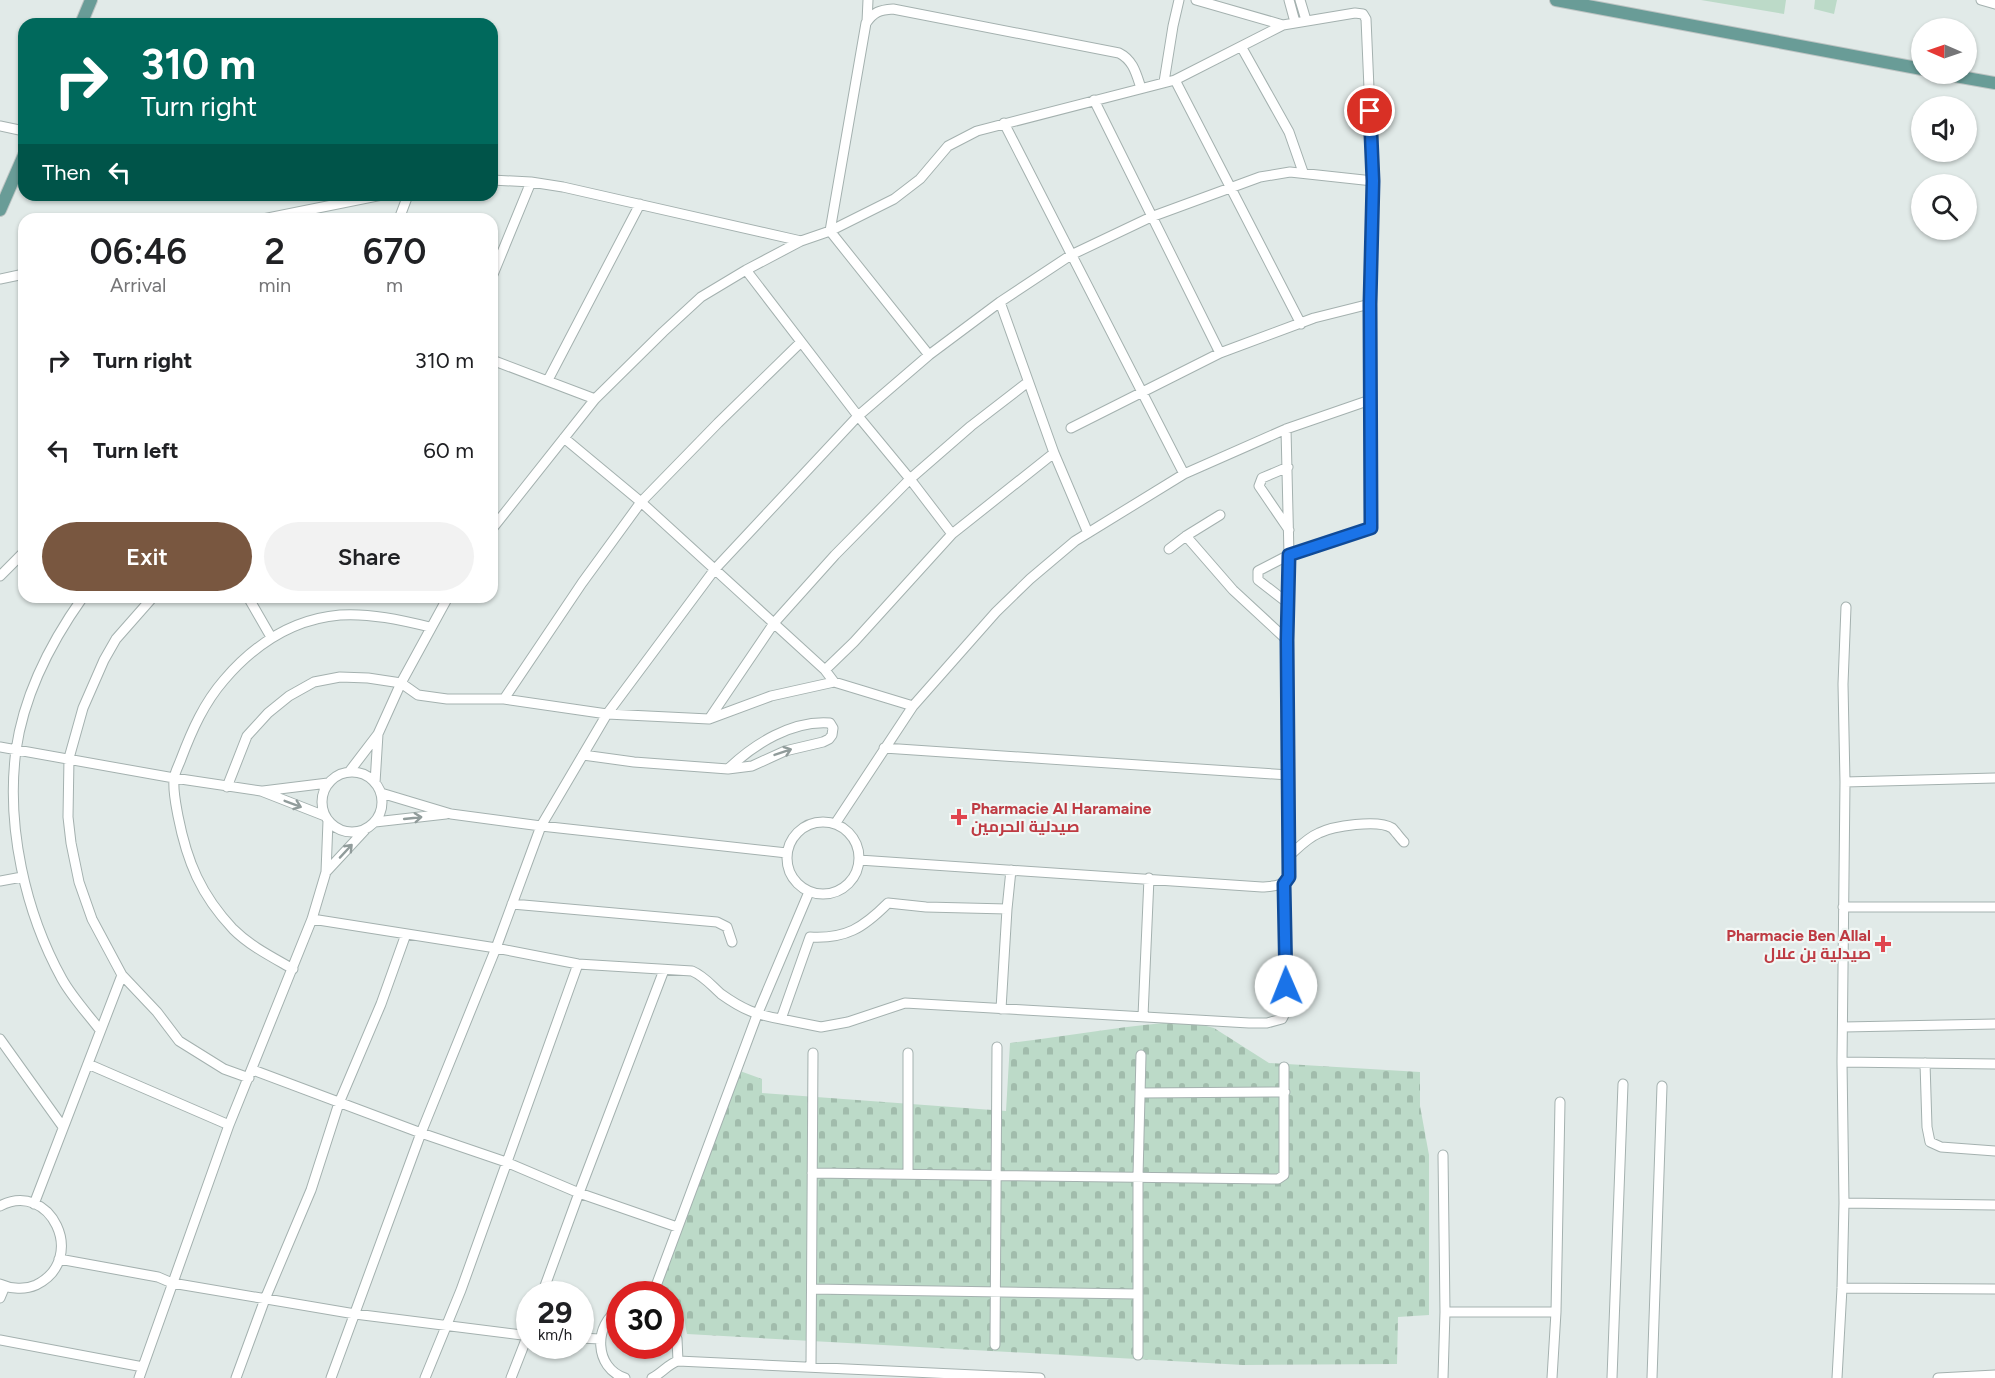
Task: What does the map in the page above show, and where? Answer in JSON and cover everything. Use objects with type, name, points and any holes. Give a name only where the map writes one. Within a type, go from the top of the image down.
[{"type":"main road","points":[[84,18],[91,0]]},
{"type":"main road","points":[[1556,0],[1911,67]]},
{"type":"main road","points":[[1977,80],[1995,83]]},
{"type":"main road","points":[[0,210],[18,169]]},
{"type":"street","points":[[868,0],[830,231],[929,354]]},
{"type":"street","points":[[1164,82],[1179,0]]},
{"type":"street","points":[[1196,0],[1283,25]]},
{"type":"street","points":[[1289,0],[1294,22]]},
{"type":"street","points":[[1299,0],[1306,20]]},
{"type":"street","points":[[1981,0],[1995,4]]},
{"type":"street","points":[[866,23],[873,13],[893,9],[1119,53],[1127,57],[1133,66],[1141,88]]},
{"type":"street","points":[[498,521],[595,399],[701,297],[746,270],[801,242],[830,231],[894,199],[907,190],[948,146],[977,131],[1004,123],[1175,80],[1242,48],[1283,25],[1355,13],[1363,14],[1366,19],[1373,181],[1370,304],[1371,528],[1289,555],[1262,569],[1257,574],[1258,580],[1289,604]]},
{"type":"street","points":[[1242,48],[1289,132],[1303,172]]},
{"type":"street","points":[[1175,80],[1301,324]]},
{"type":"street","points":[[1094,100],[1220,353]]},
{"type":"street","points":[[1004,123],[1184,474]]},
{"type":"street","points":[[0,126],[18,130]]},
{"type":"street","points":[[331,1378],[421,1133],[496,948],[541,826],[607,714],[715,569],[858,416],[929,354],[1000,302],[1071,255],[1151,217],[1230,187],[1276,173],[1303,172],[1373,181]]},
{"type":"street","points":[[498,180],[531,182],[640,204],[801,242]]},
{"type":"street","points":[[498,262],[531,182]]},
{"type":"street","points":[[288,213],[348,201]]},
{"type":"street","points":[[548,380],[640,204]]},
{"type":"street","points":[[311,213],[313,207]]},
{"type":"street","points":[[746,270],[952,534]]},
{"type":"street","points":[[0,279],[18,275]]},
{"type":"street","points":[[1000,302],[1054,453],[1088,533]]},
{"type":"street","points":[[1071,428],[1220,353],[1314,318],[1370,304]]},
{"type":"street","points":[[504,699],[582,583],[641,502],[801,342]]},
{"type":"street","points":[[498,362],[595,399]]},
{"type":"street","points":[[708,719],[774,623],[835,555],[910,479],[970,426],[1028,382]]},
{"type":"street","points":[[835,824],[913,706],[996,612],[1030,579],[1075,541],[1184,474],[1287,429],[1370,400]]},
{"type":"street","points":[[312,919],[496,948],[578,964],[692,971],[702,975],[724,996],[757,1015],[821,1027],[848,1022],[905,1003],[1249,1023],[1267,1023],[1282,1019],[1286,986],[1284,884],[1289,877],[1287,429]]},
{"type":"street","points":[[564,438],[641,502],[825,670],[834,682]]},
{"type":"street","points":[[825,670],[854,642],[952,534],[1054,453]]},
{"type":"street","points":[[1288,467],[1262,478],[1259,486],[1289,530]]},
{"type":"street","points":[[1169,549],[1220,515]]},
{"type":"street","points":[[1186,536],[1233,590],[1287,640]]},
{"type":"street","points":[[0,576],[18,558]]},
{"type":"street","points":[[79,603],[51,645],[34,686],[16,750],[15,818],[22,877],[36,921],[63,981],[100,1030]]},
{"type":"street","points":[[148,603],[116,639],[104,660],[83,708],[69,758],[68,817],[79,882],[92,919],[122,975],[179,1041],[224,1069],[251,1074],[339,1103],[506,1162],[579,1193],[677,1227]]},
{"type":"street","points":[[251,603],[271,637]]},
{"type":"street","points":[[348,772],[378,734],[401,683],[444,603]]},
{"type":"street","points":[[1837,1378],[1844,1203],[1842,1062],[1845,782],[1843,684],[1846,607]]},
{"type":"street","points":[[293,969],[250,944],[234,930],[201,888],[185,849],[174,778],[193,726],[213,693],[252,651],[271,637],[307,622],[340,615],[376,616],[430,627]]},
{"type":"street","points":[[227,787],[247,736],[268,713],[289,696],[314,682],[340,677],[401,683],[418,695],[447,699],[504,699],[607,714],[708,719],[771,696],[834,682],[913,706]]},
{"type":"street","points":[[583,755],[634,762],[728,769],[752,766],[785,751],[829,739],[833,728],[831,723],[789,730],[747,752],[728,769]]},
{"type":"street","points":[[375,783],[378,734]]},
{"type":"street","points":[[0,747],[261,791],[328,783],[348,772],[360,773],[375,783],[381,793],[381,811],[375,822],[326,872]]},
{"type":"street","points":[[884,748],[1289,775]]},
{"type":"street","points":[[1845,782],[1995,778]]},
{"type":"street","points":[[139,1378],[229,1125],[312,919],[326,872],[327,819],[322,800],[328,783]]},
{"type":"street","points":[[261,791],[327,819],[337,829],[348,832],[366,829]]},
{"type":"street","points":[[381,793],[451,814],[787,853]]},
{"type":"street","points":[[375,822],[451,814]]},
{"type":"street","points":[[823,822],[835,824],[845,829],[858,848],[859,860],[856,872],[849,883],[839,891],[826,894],[809,892],[795,882],[790,872],[787,853],[792,839],[800,830],[811,824],[823,822]]},
{"type":"street","points":[[1289,856],[1319,832],[1362,824],[1379,824],[1392,828],[1404,842]]},
{"type":"street","points":[[859,860],[1262,887],[1284,884]]},
{"type":"street","points":[[1002,1009],[1011,870]]},
{"type":"street","points":[[0,881],[22,877]]},
{"type":"street","points":[[1143,1016],[1149,878]]},
{"type":"street","points":[[658,1281],[757,1015],[809,892]]},
{"type":"street","points":[[512,903],[719,922],[727,927],[732,942]]},
{"type":"street","points":[[792,933],[810,938],[838,937],[867,923],[888,903],[926,907],[1007,909]]},
{"type":"street","points":[[1844,907],[1995,907]]},
{"type":"street","points":[[236,1378],[265,1299],[311,1190],[339,1103],[381,1005],[406,934]]},
{"type":"street","points":[[781,1019],[810,938]]},
{"type":"street","points":[[425,1378],[461,1290],[578,964]]},
{"type":"street","points":[[547,1281],[664,970]]},
{"type":"street","points":[[34,1204],[122,975]]},
{"type":"street","points":[[1844,1027],[1995,1024]]},
{"type":"street","points":[[0,1039],[63,1127]]},
{"type":"street","points":[[995,1346],[997,1047]]},
{"type":"street","points":[[811,1366],[813,1053]]},
{"type":"street","points":[[908,1053],[908,1173]]},
{"type":"street","points":[[1138,1355],[1141,1055]]},
{"type":"street","points":[[1842,1062],[1995,1064]]},
{"type":"street","points":[[1925,1063],[1927,1126],[1930,1142],[1941,1147],[1995,1151]]},
{"type":"street","points":[[88,1064],[229,1125]]},
{"type":"street","points":[[813,1173],[1278,1179],[1284,1175],[1286,1092],[1284,1067]]},
{"type":"street","points":[[1612,1378],[1623,1084]]},
{"type":"street","points":[[1653,1378],[1662,1086]]},
{"type":"street","points":[[1140,1093],[1286,1092]]},
{"type":"street","points":[[1552,1378],[1556,1312],[1560,1102]]},
{"type":"street","points":[[1443,1155],[1445,1312],[1443,1378]]},
{"type":"street","points":[[0,1206],[17,1201],[43,1208],[60,1230],[62,1244],[54,1270],[44,1280],[18,1289],[2,1285],[0,1298]]},
{"type":"street","points":[[1844,1203],[1995,1205]]},
{"type":"street","points":[[59,1259],[158,1277],[172,1283],[355,1314],[516,1333]]},
{"type":"street","points":[[1842,1288],[1995,1289]]},
{"type":"street","points":[[812,1289],[1138,1294]]},
{"type":"street","points":[[1445,1312],[1556,1312]]},
{"type":"street","points":[[606,1320],[600,1339],[602,1356],[609,1368],[621,1377]]},
{"type":"street","points":[[594,1339],[600,1339]]},
{"type":"street","points":[[0,1340],[143,1367]]},
{"type":"street","points":[[511,1378],[519,1359]]},
{"type":"street","points":[[652,1378],[661,1374],[671,1363],[678,1361],[1041,1378]]},
{"type":"street","points":[[1938,1378],[1995,1375]]},
{"type":"green space","points":[[1701,0],[1786,0],[1784,14]]},
{"type":"green space","points":[[1815,0],[1837,0],[1834,14],[1814,9]]},
{"type":"green space","points":[[1187,1021],[1214,1028],[1269,1063],[1420,1072],[1420,1106],[1429,1155],[1429,1315],[1398,1317],[1397,1364],[1243,1365],[687,1334],[684,1317],[684,1281],[660,1281],[740,1071],[762,1079],[762,1093],[1006,1111],[1010,1043]]},
{"type":"place","name":"Pharmacie Al Haramaine صيدلية الحرمين","points":[[959,817]]},
{"type":"place","name":"Pharmacie Ben Allal صيدلية بن علال","points":[[1883,944]]},
{"type":"route","points":[[1286,986],[1284,884],[1289,877],[1287,640],[1289,555],[1371,528],[1370,304],[1373,181],[1370,111]]}]
